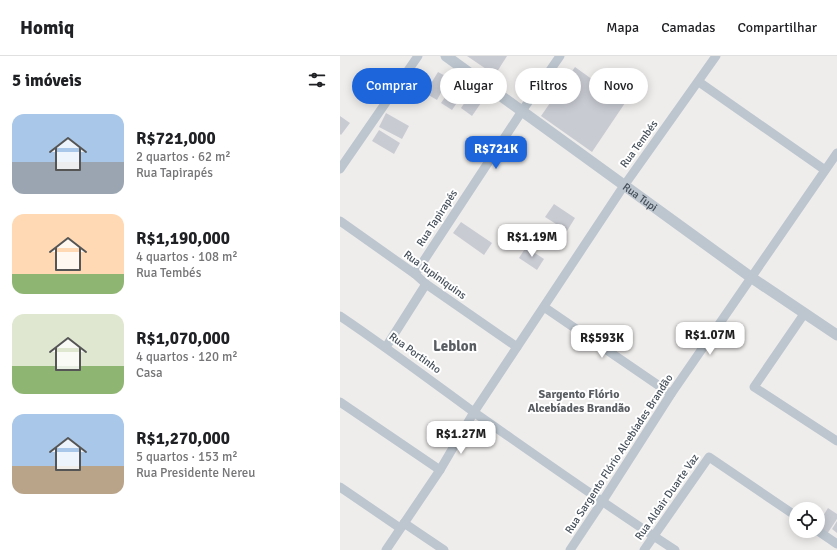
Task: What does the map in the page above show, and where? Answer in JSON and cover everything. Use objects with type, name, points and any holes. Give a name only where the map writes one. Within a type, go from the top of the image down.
[{"type":"street","points":[[340,169],[418,56]]},
{"type":"street","name":"Rua Tupi","points":[[446,56],[752,278],[837,335]]},
{"type":"street","name":"Rua Tapirapés","points":[[415,274],[560,56]]},
{"type":"street","name":"Rua Tembés","points":[[386,550],[440,470],[474,412],[624,186],[716,56]]},
{"type":"street","points":[[699,82],[825,170]]},
{"type":"street","name":"Rua Sargento Flório Alcebíades Brandão","points":[[570,550],[671,394],[837,153]]},
{"type":"street","name":"Rua Tupiniquins","points":[[340,221],[415,274],[426,284],[517,347]]},
{"type":"street","points":[[386,347],[426,284]]},
{"type":"street","points":[[544,307],[671,394]]},
{"type":"street","points":[[804,314],[754,387],[837,442]]},
{"type":"street","name":"Rua Portinho","points":[[340,316],[386,347],[474,412],[602,502],[675,550]]},
{"type":"street","points":[[340,414],[343,404],[440,470]]},
{"type":"street","name":"Rua Aldair Duarte Vaz","points":[[644,550],[709,457],[789,511]]},
{"type":"street","points":[[340,487],[402,526],[444,550]]},
{"type":"street","points":[[825,536],[837,544]]},
{"type":"building","points":[[467,56],[507,56],[499,68],[485,68]]},
{"type":"building","points":[[581,71],[589,77],[589,104],[624,104],[592,152],[541,116],[549,104],[581,104]]},
{"type":"building","points":[[438,72],[440,73],[440,94],[437,100],[432,97],[432,82]]},
{"type":"building","points":[[443,104],[456,104],[452,110]]},
{"type":"building","points":[[464,104],[480,104],[472,116],[461,108]]},
{"type":"building","points":[[386,113],[409,126],[402,139],[379,127]]},
{"type":"building","points":[[340,116],[350,123],[341,135],[340,134]]},
{"type":"building","points":[[379,130],[400,143],[394,154],[372,141]]},
{"type":"building","points":[[554,204],[575,218],[567,231],[545,217]]},
{"type":"building","points":[[461,222],[492,243],[484,255],[453,233]]},
{"type":"building","points":[[526,247],[544,259],[537,270],[519,258]]},
{"type":"building","points":[[828,508],[837,514],[837,519],[827,534],[825,533],[825,513]]},
{"type":"building","points":[[837,521],[837,533],[832,529]]},
{"type":"district","name":"Leblon","points":[[455,346]]},
{"type":"district","name":"Sargento Flório Alcebíades Brandão","points":[[579,401]]}]
